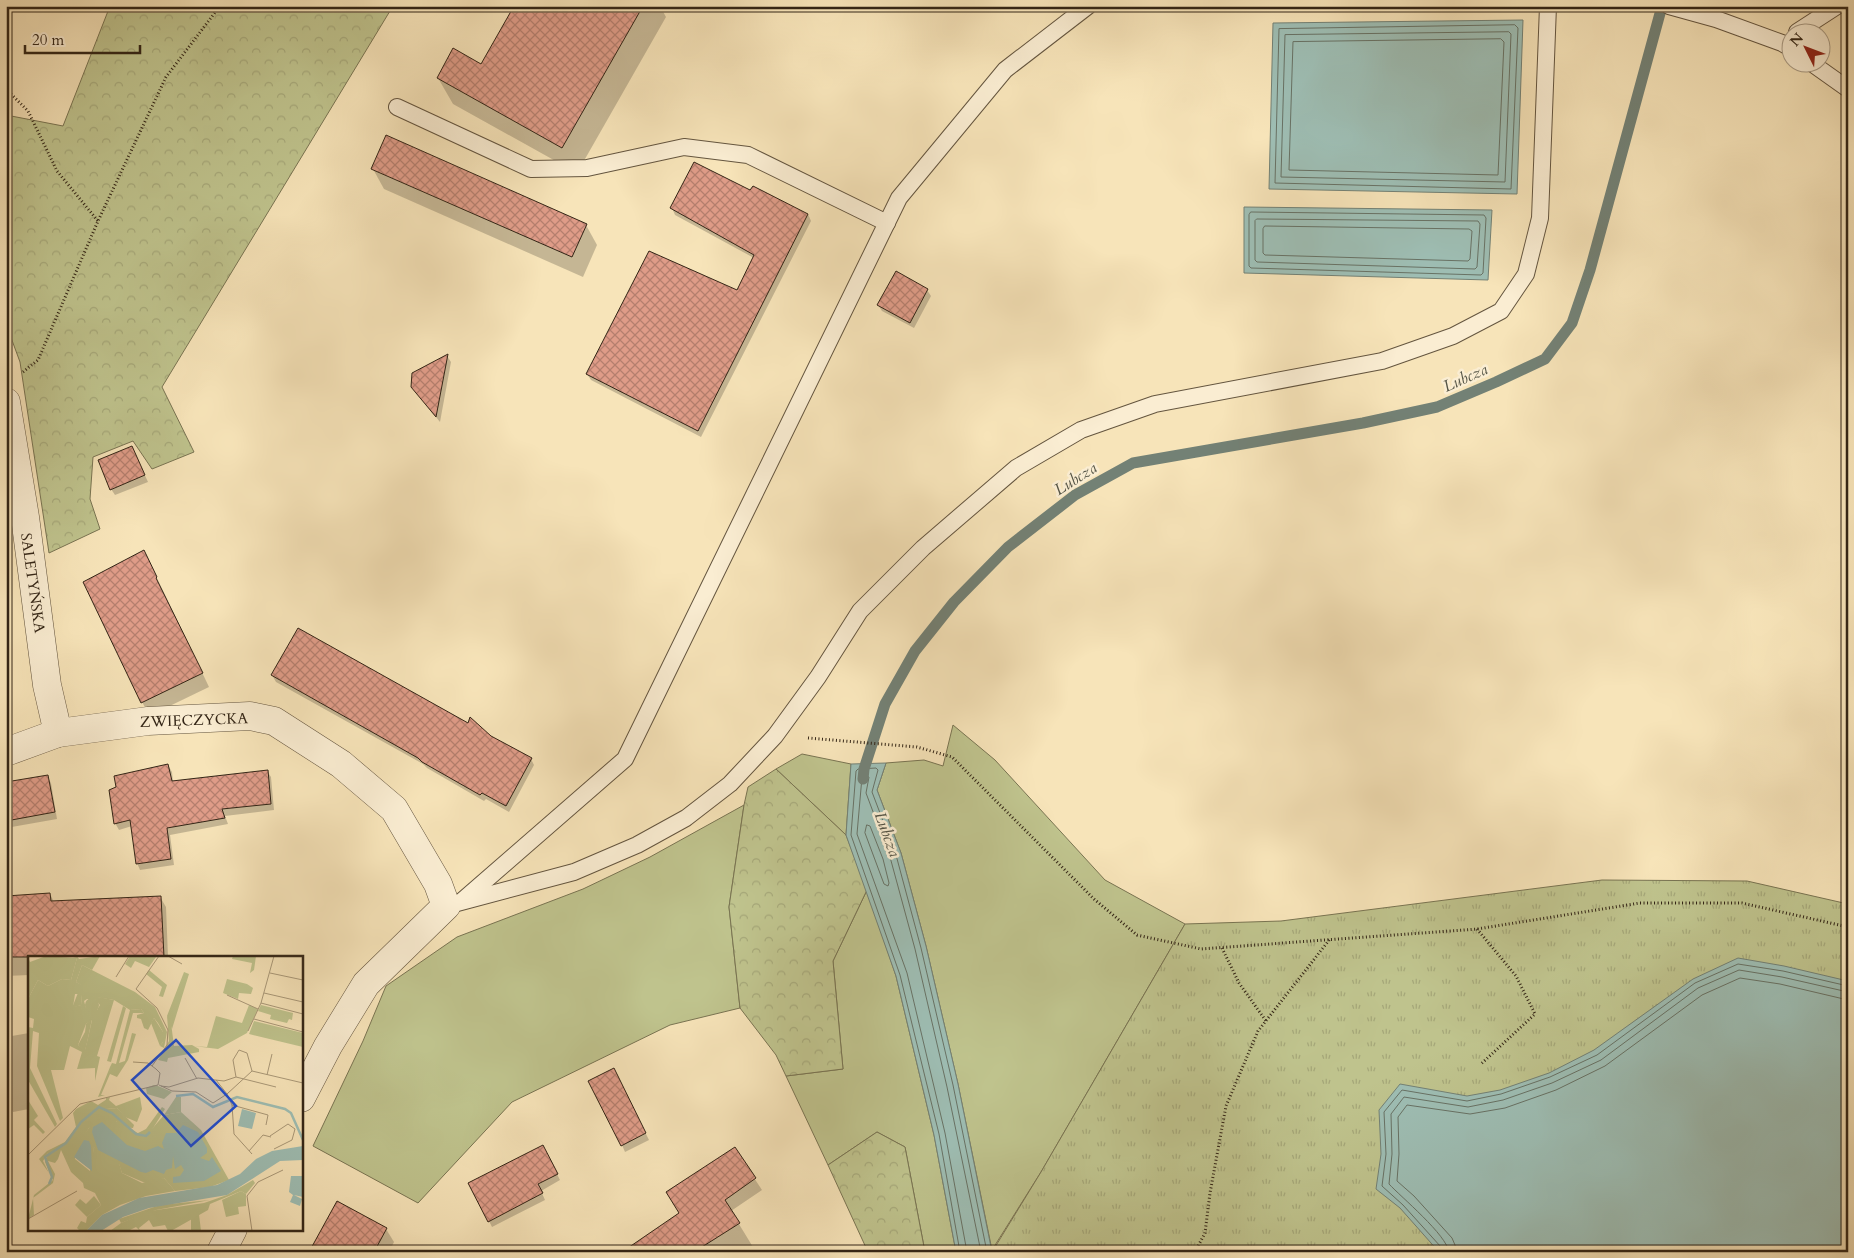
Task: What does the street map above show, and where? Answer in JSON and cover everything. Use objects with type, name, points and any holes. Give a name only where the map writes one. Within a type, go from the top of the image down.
[{"type":"street","name":"SALETYŃSKA","points":[[6,402],[25,517],[47,685],[58,733]]},
{"type":"street","name":"ZWIĘCZYCKA","points":[[6,752],[58,733],[148,721],[250,716],[274,721],[341,764],[394,809],[438,884],[453,905]]},
{"type":"street","points":[[302,1096],[328,1046],[366,984],[453,905]]},
{"type":"street","points":[[221,1252],[232,1230]]},
{"type":"lane","points":[[453,905],[625,759],[899,198],[1004,70],[1088,6]]},
{"type":"lane","points":[[453,905],[574,872],[637,845],[686,818],[730,784],[775,736],[818,677],[860,611],[923,548],[1016,468],[1082,430],[1156,404],[1382,361],[1453,336],[1501,311],[1526,274],[1540,218],[1548,6]]},
{"type":"lane","points":[[1669,6],[1782,41]]},
{"type":"lane","points":[[1813,22],[1837,6]]},
{"type":"lane","points":[[1824,72],[1848,89]]},
{"type":"lane","points":[[397,107],[532,169],[587,168],[684,147],[748,155],[887,223]]},
{"type":"path","points":[[19,375],[38,360],[98,221],[166,77],[220,6]]},
{"type":"path","points":[[6,89],[28,111],[57,171],[98,221]]},
{"type":"path","points":[[841,740],[917,747],[952,757],[1094,899],[1137,934],[1201,950],[1477,929],[1640,902],[1742,903],[1848,927]]},
{"type":"path","points":[[1477,929],[1516,976],[1535,1014],[1481,1064]]},
{"type":"path","points":[[1196,1252],[1205,1233],[1210,1193],[1226,1106],[1258,1031],[1330,939]]},
{"type":"path","points":[[1222,948],[1239,983],[1266,1021]]},
{"type":"green space","points":[[110,6],[393,6],[162,387],[194,452],[152,469],[133,441],[93,457],[90,499],[100,529],[49,553],[20,362],[6,324],[6,115],[63,126]]},
{"type":"green space","points":[[953,725],[995,760],[1105,880],[1185,924],[1041,1172],[992,1250],[958,1084],[926,946],[901,853],[877,790],[886,763],[924,760],[943,766]]},
{"type":"green space","points":[[802,754],[851,764],[846,835],[776,769]]},
{"type":"green space","points":[[776,769],[846,835],[867,890],[833,961],[843,1069],[786,1076],[776,1055],[740,1008],[729,907],[744,805],[748,787]]},
{"type":"green space","points":[[744,805],[729,907],[740,1008],[670,1025],[512,1102],[418,1203],[313,1146],[363,1041],[386,986],[457,937],[583,889],[650,857]]},
{"type":"green space","points":[[1602,880],[1747,881],[1848,904],[1848,1252],[992,1252],[1041,1172],[1185,924],[1281,921]]},
{"type":"green space","points":[[867,890],[896,976],[934,1135],[956,1252],[925,1252],[905,1147],[877,1132],[828,1165],[786,1076],[843,1069],[833,961]]},
{"type":"green space","points":[[877,1132],[905,1147],[925,1252],[868,1252],[828,1165]]},
{"type":"water","points":[[1523,20],[1517,194],[1269,189],[1273,23]]},
{"type":"water","points":[[1244,207],[1492,210],[1488,280],[1244,273]]},
{"type":"water","points":[[886,763],[877,790],[901,853],[926,946],[958,1084],[992,1252],[956,1252],[934,1135],[896,976],[846,835],[851,764]]},
{"type":"water","points":[[1738,958],[1784,966],[1848,981],[1848,1252],[1439,1252],[1400,1208],[1376,1189],[1381,1154],[1379,1110],[1400,1084],[1467,1096],[1500,1090],[1549,1073],[1594,1050],[1693,979]]},
{"type":"building","points":[[514,6],[643,6],[562,148],[437,78],[453,48],[481,64]]},
{"type":"building","points":[[386,135],[587,224],[572,257],[371,169]]},
{"type":"building","points":[[694,162],[750,190],[753,186],[808,214],[698,431],[586,374],[649,251],[737,290],[754,255],[670,208]]},
{"type":"building","points":[[896,271],[928,289],[910,323],[877,305]]},
{"type":"building","points":[[448,354],[436,417],[411,387],[412,373]]},
{"type":"building","points":[[132,446],[145,475],[110,490],[98,460]]},
{"type":"building","points":[[144,550],[203,673],[141,703],[83,582]]},
{"type":"building","points":[[298,628],[468,723],[470,717],[491,736],[532,758],[506,806],[482,793],[480,795],[271,675]]},
{"type":"building","points":[[168,764],[172,781],[268,770],[271,804],[222,809],[225,818],[167,828],[171,859],[136,864],[130,820],[114,824],[109,790],[116,787],[114,776]]},
{"type":"building","points":[[48,775],[55,812],[6,821],[6,782]]},
{"type":"building","points":[[50,893],[51,901],[161,896],[164,956],[6,957],[6,896]]},
{"type":"building","points":[[614,1068],[646,1133],[621,1146],[588,1081]]},
{"type":"building","points":[[543,1145],[558,1174],[538,1184],[543,1193],[488,1222],[468,1183]]},
{"type":"building","points":[[735,1147],[756,1178],[725,1200],[740,1223],[694,1252],[622,1252],[679,1213],[666,1192]]},
{"type":"building","points":[[337,1201],[387,1228],[374,1252],[309,1252]]},
{"type":"waterway","name":"Lubcza","points":[[863,779],[864,769],[885,704],[915,651],[954,602],[1008,547],[1075,495],[1133,463],[1363,423],[1437,407],[1545,359],[1572,323],[1590,270],[1662,6]]}]
